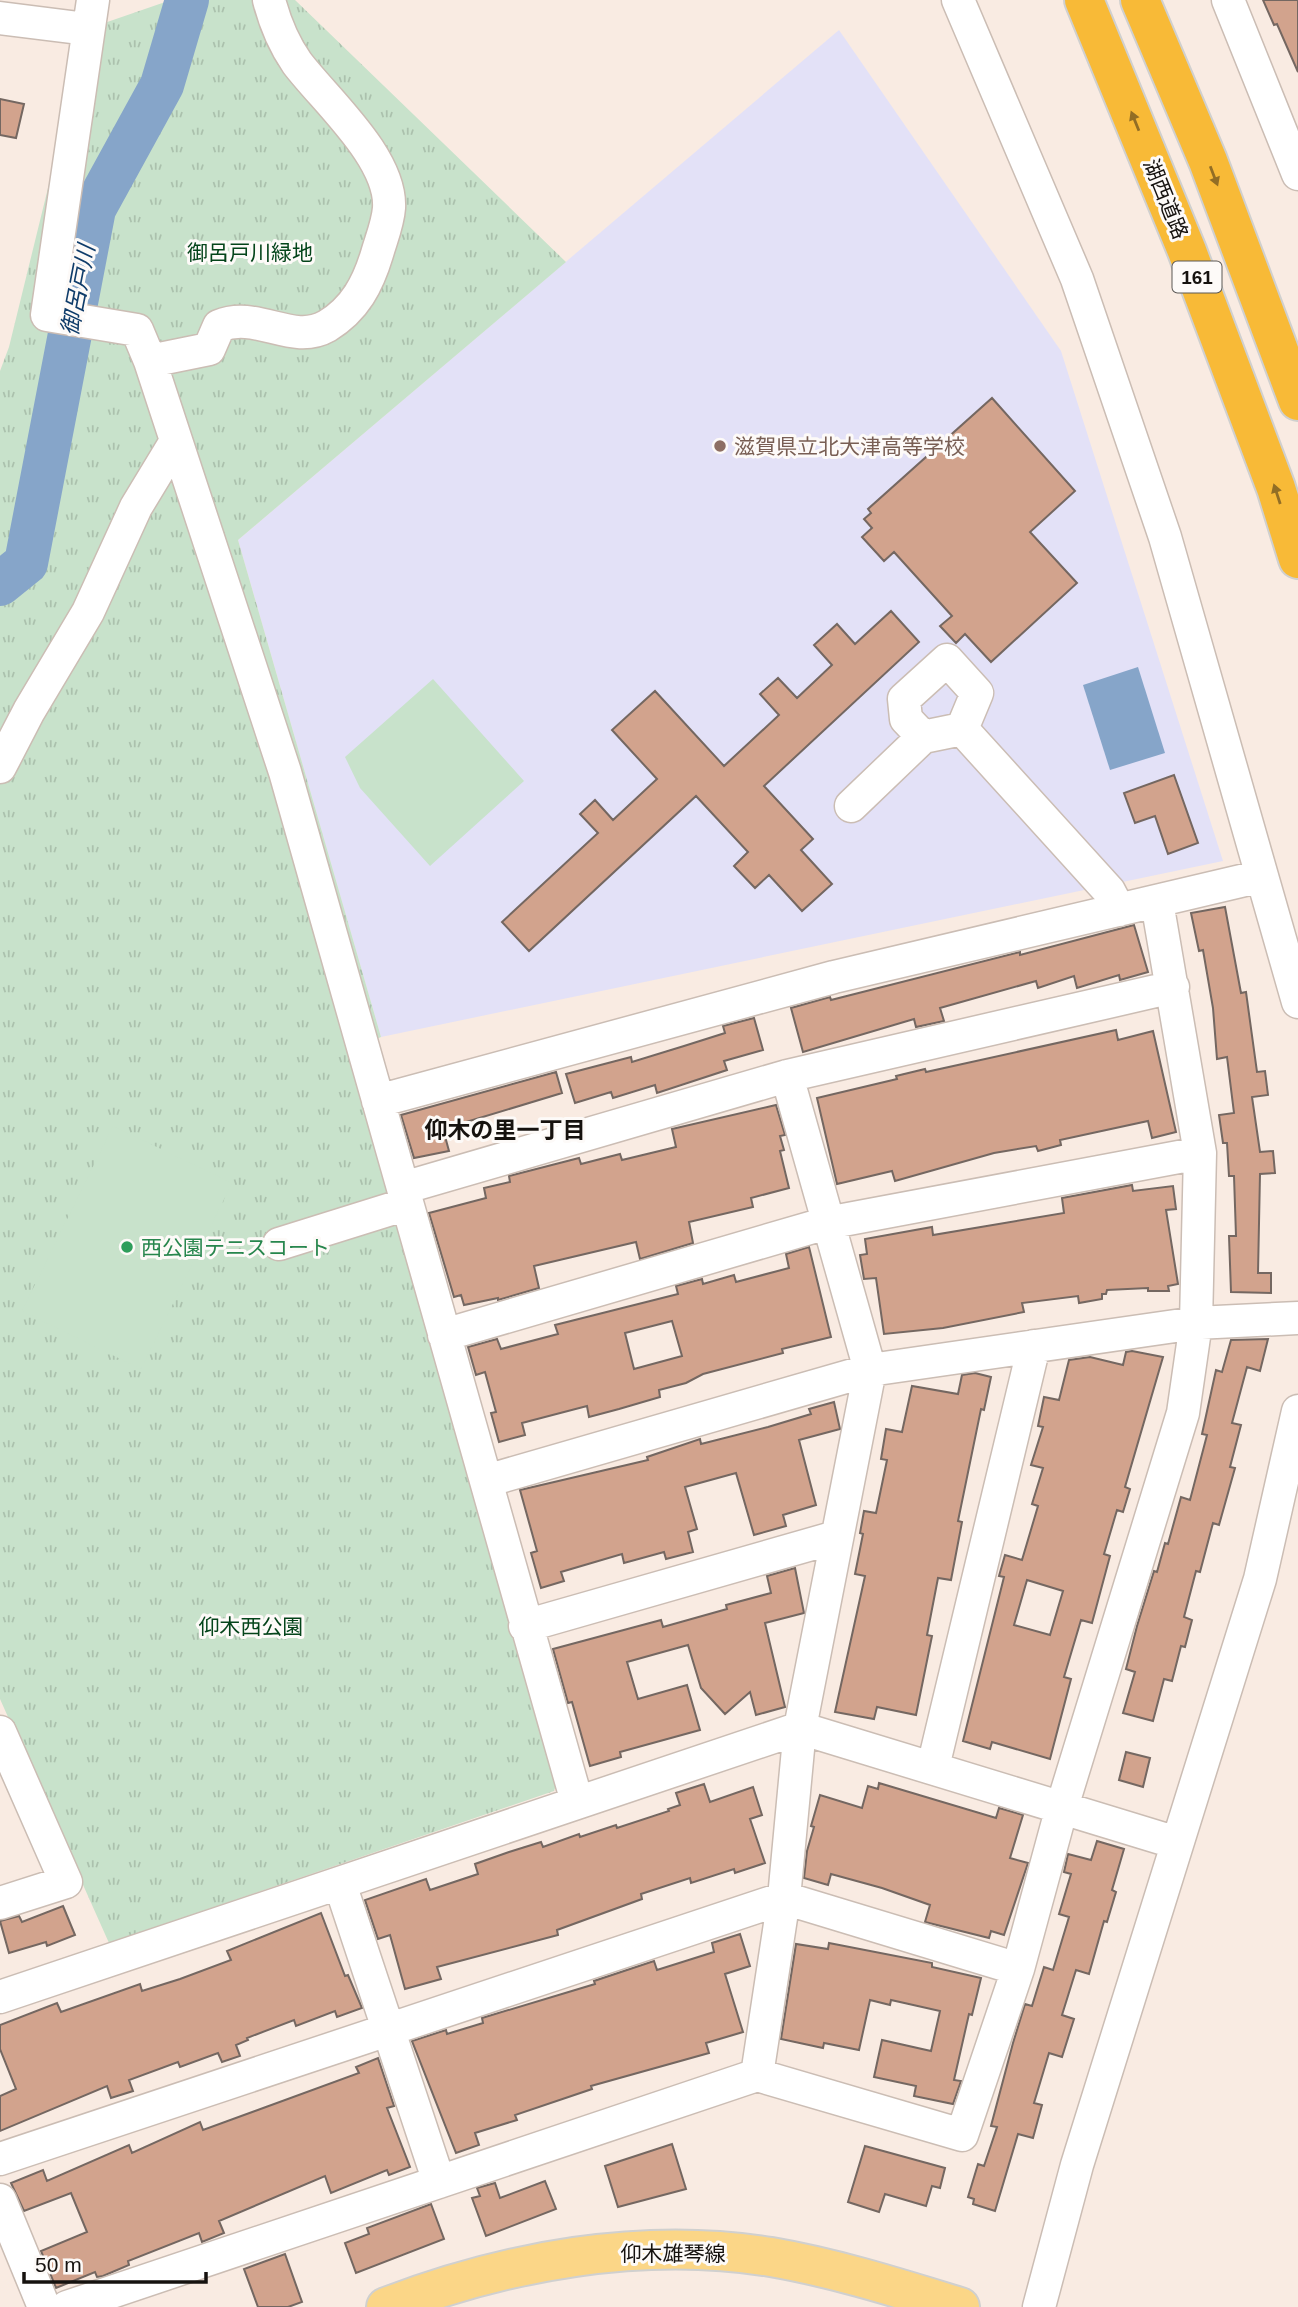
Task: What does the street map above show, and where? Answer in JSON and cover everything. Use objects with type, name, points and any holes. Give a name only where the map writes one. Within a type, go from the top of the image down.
[{"type":"highway","name":"湖西道路","points":[[1084,0],[1187,251],[1276,488],[1298,559]]},
{"type":"highway","name":"161","points":[[1140,0],[1208,161],[1298,401]]},
{"type":"main road","name":"仰木雄琴線","points":[[386,2307],[447,2284],[535,2263],[599,2254],[699,2249],[770,2257],[850,2273],[960,2307]]},
{"type":"street","points":[[150,360],[209,349],[219,326],[234,319],[292,333],[325,328],[351,307],[369,281],[389,207],[382,172],[362,142],[296,61],[277,29],[269,0]]},
{"type":"street","points":[[958,0],[1077,279],[1165,537],[1298,1002]]},
{"type":"street","points":[[1228,0],[1298,174]]},
{"type":"street","points":[[0,18],[90,15],[47,315],[137,330],[150,360],[285,772],[577,1802]]},
{"type":"street","points":[[0,767],[29,711],[88,612],[136,507],[176,441]]},
{"type":"street","points":[[923,737],[906,719],[904,699],[947,660],[977,693],[962,729]]},
{"type":"street","points":[[851,806],[923,737],[962,729]]},
{"type":"street","points":[[962,729],[1109,891],[1119,910]]},
{"type":"street","points":[[378,1101],[834,977],[1262,876]]},
{"type":"street","points":[[67,2307],[757,2075],[962,2135],[1018,1969],[1062,1807],[1183,1413],[1196,1323],[1200,1153],[1157,902]]},
{"type":"street","points":[[279,1244],[405,1196],[787,1076],[1173,987]]},
{"type":"street","points":[[757,2075],[784,1898],[800,1728],[870,1370],[787,1076]]},
{"type":"street","points":[[444,1335],[827,1223],[1200,1153]]},
{"type":"street","points":[[486,1481],[870,1370],[1196,1323],[1298,1318]]},
{"type":"street","points":[[933,1767],[1034,1346]]},
{"type":"street","points":[[1039,2307],[1077,2165],[1260,1579],[1298,1410]]},
{"type":"street","points":[[525,1626],[836,1537]]},
{"type":"street","points":[[0,1997],[800,1728],[1177,1843]]},
{"type":"street","points":[[0,1732],[66,1882],[0,1903]]},
{"type":"street","points":[[340,1884],[439,2182]]},
{"type":"street","points":[[0,2158],[784,1898],[1018,1969]]},
{"type":"street","points":[[0,2200],[44,2307]]},
{"type":"shaded area","name":"滋賀県立北大津高等学校","points":[[839,30],[1061,351],[1223,861],[381,1037],[238,540]]},
{"type":"green space","points":[[171,0],[295,0],[566,262],[238,540],[381,1037],[347,1052],[557,1782],[554,1791],[109,1943],[0,1699],[0,371],[9,347],[87,29]]},
{"type":"green space","points":[[433,679],[524,781],[430,866],[360,788],[345,757]]},
{"type":"green space","name":"西公園テニスコート","points":[[113,1126],[232,1183],[141,1369],[22,1311]]},
{"type":"water","points":[[1138,667],[1165,753],[1110,770],[1083,685]]},
{"type":"building","points":[[1263,0],[1298,0],[1298,72],[1277,24],[1274,25]]},
{"type":"building","points":[[0,99],[24,104],[16,138],[0,135]]},
{"type":"building","points":[[992,398],[1075,491],[1030,532],[1077,583],[991,662],[965,634],[956,643],[940,626],[952,616],[894,552],[884,561],[862,537],[872,528],[864,519],[871,513],[868,509]]},
{"type":"building","points":[[891,611],[919,642],[764,786],[813,839],[801,850],[832,884],[802,911],[769,875],[755,888],[734,866],[748,852],[696,796],[529,951],[502,922],[598,833],[580,814],[595,800],[613,820],[657,779],[612,730],[655,691],[724,766],[779,715],[760,694],[778,678],[797,698],[832,665],[814,645],[837,624],[855,644]]},
{"type":"building","points":[[1174,775],[1198,843],[1168,854],[1155,816],[1135,823],[1124,793]]},
{"type":"building","points":[[1225,907],[1241,993],[1246,992],[1257,1072],[1265,1071],[1268,1095],[1252,1097],[1260,1152],[1273,1151],[1275,1173],[1260,1174],[1258,1273],[1271,1273],[1271,1293],[1231,1292],[1229,1236],[1236,1236],[1234,1176],[1229,1176],[1227,1143],[1223,1143],[1219,1115],[1234,1113],[1227,1057],[1217,1059],[1213,1008],[1203,950],[1199,951],[1191,913]]},
{"type":"building","points":[[1134,925],[1148,972],[1120,980],[1119,975],[1077,988],[1074,976],[1038,988],[1036,981],[940,1008],[944,1021],[916,1027],[914,1019],[803,1052],[791,1008],[1020,952],[1020,955]]},
{"type":"building","points":[[754,1018],[763,1050],[724,1061],[727,1070],[657,1093],[655,1085],[613,1098],[611,1092],[575,1103],[566,1074],[631,1057],[632,1062],[725,1033],[723,1026]]},
{"type":"building","points":[[1116,1030],[1118,1040],[1153,1031],[1176,1132],[1152,1138],[1148,1121],[1060,1140],[1061,1145],[1038,1151],[1036,1146],[994,1153],[895,1181],[892,1171],[837,1184],[817,1098],[897,1079],[896,1076],[925,1069],[926,1072]]},
{"type":"building","points":[[556,1072],[562,1093],[443,1129],[449,1151],[414,1158],[401,1115]]},
{"type":"building","points":[[776,1105],[785,1135],[780,1136],[784,1150],[780,1151],[789,1188],[751,1198],[753,1207],[689,1222],[693,1243],[640,1259],[636,1242],[534,1266],[539,1288],[498,1300],[464,1305],[461,1295],[454,1297],[429,1213],[486,1198],[484,1188],[510,1182],[509,1176],[579,1158],[581,1164],[620,1154],[622,1160],[676,1147],[672,1129]]},
{"type":"building","points":[[1132,1185],[1133,1191],[1173,1186],[1176,1209],[1166,1210],[1178,1284],[1168,1286],[1169,1291],[1148,1291],[1148,1288],[1107,1290],[1106,1294],[1102,1294],[1102,1299],[1079,1303],[1078,1296],[1022,1303],[1024,1312],[943,1328],[884,1334],[876,1278],[864,1279],[860,1255],[867,1254],[865,1239],[932,1227],[933,1235],[1064,1213],[1062,1198]]},
{"type":"building","points":[[809,1247],[831,1337],[703,1374],[686,1383],[659,1390],[660,1397],[619,1409],[589,1417],[587,1406],[522,1423],[525,1435],[499,1442],[491,1413],[496,1412],[485,1372],[476,1375],[468,1347],[497,1339],[501,1349],[558,1334],[555,1325],[678,1294],[676,1286],[702,1279],[703,1284],[734,1275],[736,1282],[789,1268],[786,1254]],"holes":[[[672,1321],[682,1356],[634,1369],[625,1333]]]},
{"type":"building","points":[[1268,1339],[1260,1371],[1247,1367],[1232,1423],[1241,1425],[1230,1467],[1235,1468],[1219,1525],[1213,1523],[1200,1572],[1196,1571],[1184,1617],[1192,1620],[1185,1647],[1181,1646],[1172,1681],[1164,1679],[1153,1721],[1123,1713],[1135,1672],[1126,1669],[1137,1626],[1154,1571],[1157,1572],[1165,1543],[1168,1544],[1181,1497],[1190,1500],[1207,1435],[1202,1434],[1216,1370],[1222,1372],[1231,1340]]},
{"type":"building","points":[[1126,1352],[1163,1357],[1125,1487],[1130,1489],[1123,1512],[1117,1510],[1104,1554],[1110,1556],[1092,1623],[1081,1620],[1064,1677],[1071,1679],[1050,1759],[992,1742],[990,1749],[963,1741],[1004,1577],[999,1576],[1005,1555],[1022,1560],[1038,1506],[1032,1504],[1043,1468],[1031,1465],[1043,1427],[1038,1426],[1044,1397],[1059,1400],[1069,1360],[1090,1357],[1123,1365]],"holes":[[[1027,1580],[1063,1591],[1050,1635],[1014,1625]]]},
{"type":"building","points":[[975,1373],[991,1377],[984,1410],[981,1409],[958,1521],[962,1522],[951,1580],[938,1578],[927,1635],[932,1636],[916,1715],[877,1707],[874,1719],[835,1712],[865,1576],[855,1574],[863,1534],[860,1533],[864,1511],[876,1513],[887,1460],[881,1459],[886,1429],[902,1432],[912,1386],[958,1394],[962,1375]]},
{"type":"building","points":[[834,1402],[840,1429],[799,1440],[816,1505],[783,1515],[786,1526],[754,1535],[736,1473],[685,1487],[697,1529],[688,1532],[693,1552],[666,1559],[664,1552],[624,1563],[622,1554],[561,1572],[564,1581],[541,1588],[531,1553],[537,1551],[520,1490],[648,1460],[647,1457],[700,1439],[701,1444],[768,1427],[811,1414],[809,1409]]},
{"type":"building","points":[[795,1568],[804,1613],[765,1623],[785,1707],[756,1715],[750,1692],[725,1714],[701,1688],[688,1645],[627,1662],[638,1699],[687,1685],[700,1730],[620,1752],[621,1757],[590,1766],[572,1702],[568,1703],[553,1649],[661,1620],[663,1627],[727,1609],[726,1605],[771,1593],[767,1576]]},
{"type":"building","points":[[1126,1752],[1150,1758],[1143,1787],[1119,1780]]},
{"type":"building","points":[[879,1783],[996,1818],[999,1808],[1023,1815],[1010,1858],[1028,1863],[1004,1935],[991,1931],[989,1938],[925,1922],[930,1905],[882,1888],[831,1874],[828,1885],[804,1878],[807,1851],[814,1827],[811,1826],[820,1795],[862,1808],[868,1786],[878,1789]]},
{"type":"building","points":[[704,1784],[710,1802],[753,1787],[762,1815],[750,1819],[765,1863],[735,1873],[734,1869],[691,1883],[690,1878],[641,1894],[642,1899],[557,1930],[558,1935],[437,1967],[441,1979],[405,1989],[390,1935],[378,1939],[365,1900],[426,1879],[430,1890],[478,1874],[475,1864],[509,1852],[541,1842],[543,1847],[579,1834],[580,1837],[616,1825],[617,1828],[669,1811],[668,1809],[680,1805],[676,1793]]},
{"type":"building","points":[[1097,1841],[1124,1849],[1112,1890],[1116,1892],[1107,1922],[1104,1921],[1089,1974],[1076,1970],[1062,2015],[1074,2019],[1062,2057],[1049,2053],[1034,2103],[1042,2105],[1033,2138],[1018,2134],[995,2211],[973,2204],[974,2199],[968,2197],[978,2164],[984,2166],[997,2127],[991,2126],[1025,2004],[1032,2006],[1044,1967],[1053,1970],[1069,1917],[1059,1914],[1071,1874],[1064,1872],[1068,1854],[1091,1860]]},
{"type":"building","points":[[63,1906],[75,1935],[47,1946],[46,1942],[9,1953],[0,1921],[19,1916],[22,1922]]},
{"type":"building","points":[[321,1913],[345,1976],[348,1975],[362,2008],[337,2017],[335,2011],[296,2026],[294,2020],[236,2045],[240,2056],[222,2062],[218,2053],[180,2067],[178,2062],[129,2080],[133,2091],[111,2098],[107,2086],[0,2131],[0,2096],[16,2089],[0,2049],[0,2025],[57,2003],[61,2012],[140,1984],[142,1991],[180,1979],[231,1960],[227,1951]]},
{"type":"building","points":[[740,1934],[750,1966],[725,1974],[743,2032],[706,2043],[709,2053],[591,2086],[592,2089],[515,2115],[517,2120],[475,2133],[479,2145],[456,2153],[412,2041],[446,2030],[447,2034],[483,2023],[482,2018],[595,1984],[594,1981],[654,1961],[657,1970],[714,1952],[712,1943]]},
{"type":"building","points":[[829,1943],[932,1963],[932,1967],[981,1978],[972,2015],[969,2014],[954,2080],[961,2081],[953,2104],[914,2096],[916,2086],[874,2077],[882,2040],[931,2051],[940,2011],[891,2000],[890,2005],[870,2000],[859,2050],[824,2043],[823,2048],[781,2039],[796,1944],[828,1949]]},
{"type":"building","points":[[378,2058],[394,2106],[387,2108],[410,2167],[389,2175],[387,2170],[331,2193],[325,2176],[219,2221],[224,2233],[202,2242],[199,2233],[128,2261],[129,2265],[103,2276],[97,2277],[95,2272],[56,2288],[41,2251],[87,2232],[71,2193],[24,2211],[11,2183],[43,2170],[47,2181],[129,2145],[132,2153],[200,2122],[203,2130],[359,2073],[356,2067]]},
{"type":"building","points":[[672,2144],[686,2189],[618,2207],[605,2166]]},
{"type":"building","points":[[865,2146],[945,2168],[940,2188],[932,2186],[926,2206],[885,2194],[879,2212],[848,2202]]},
{"type":"building","points":[[545,2181],[556,2209],[486,2236],[472,2198],[480,2196],[477,2188],[495,2183],[500,2198]]},
{"type":"building","points":[[431,2204],[444,2239],[356,2273],[345,2243],[369,2234],[367,2228]]},
{"type":"building","points":[[285,2254],[302,2302],[288,2307],[258,2307],[244,2269]]},
{"type":"waterway","name":"御呂戸川","points":[[0,584],[26,563],[94,209],[162,85],[187,0]]},
{"type":"place","name":"滋賀県立北大津高等学校","points":[[720,446]]},
{"type":"place","name":"西公園テニスコート","points":[[127,1247]]},
{"type":"district","name":"仰木の里一丁目","points":[[505,1130]]},
{"type":"park label","name":"御呂戸川緑地","points":[[250,252]]},
{"type":"park label","name":"仰木西公園","points":[[251,1626]]}]
